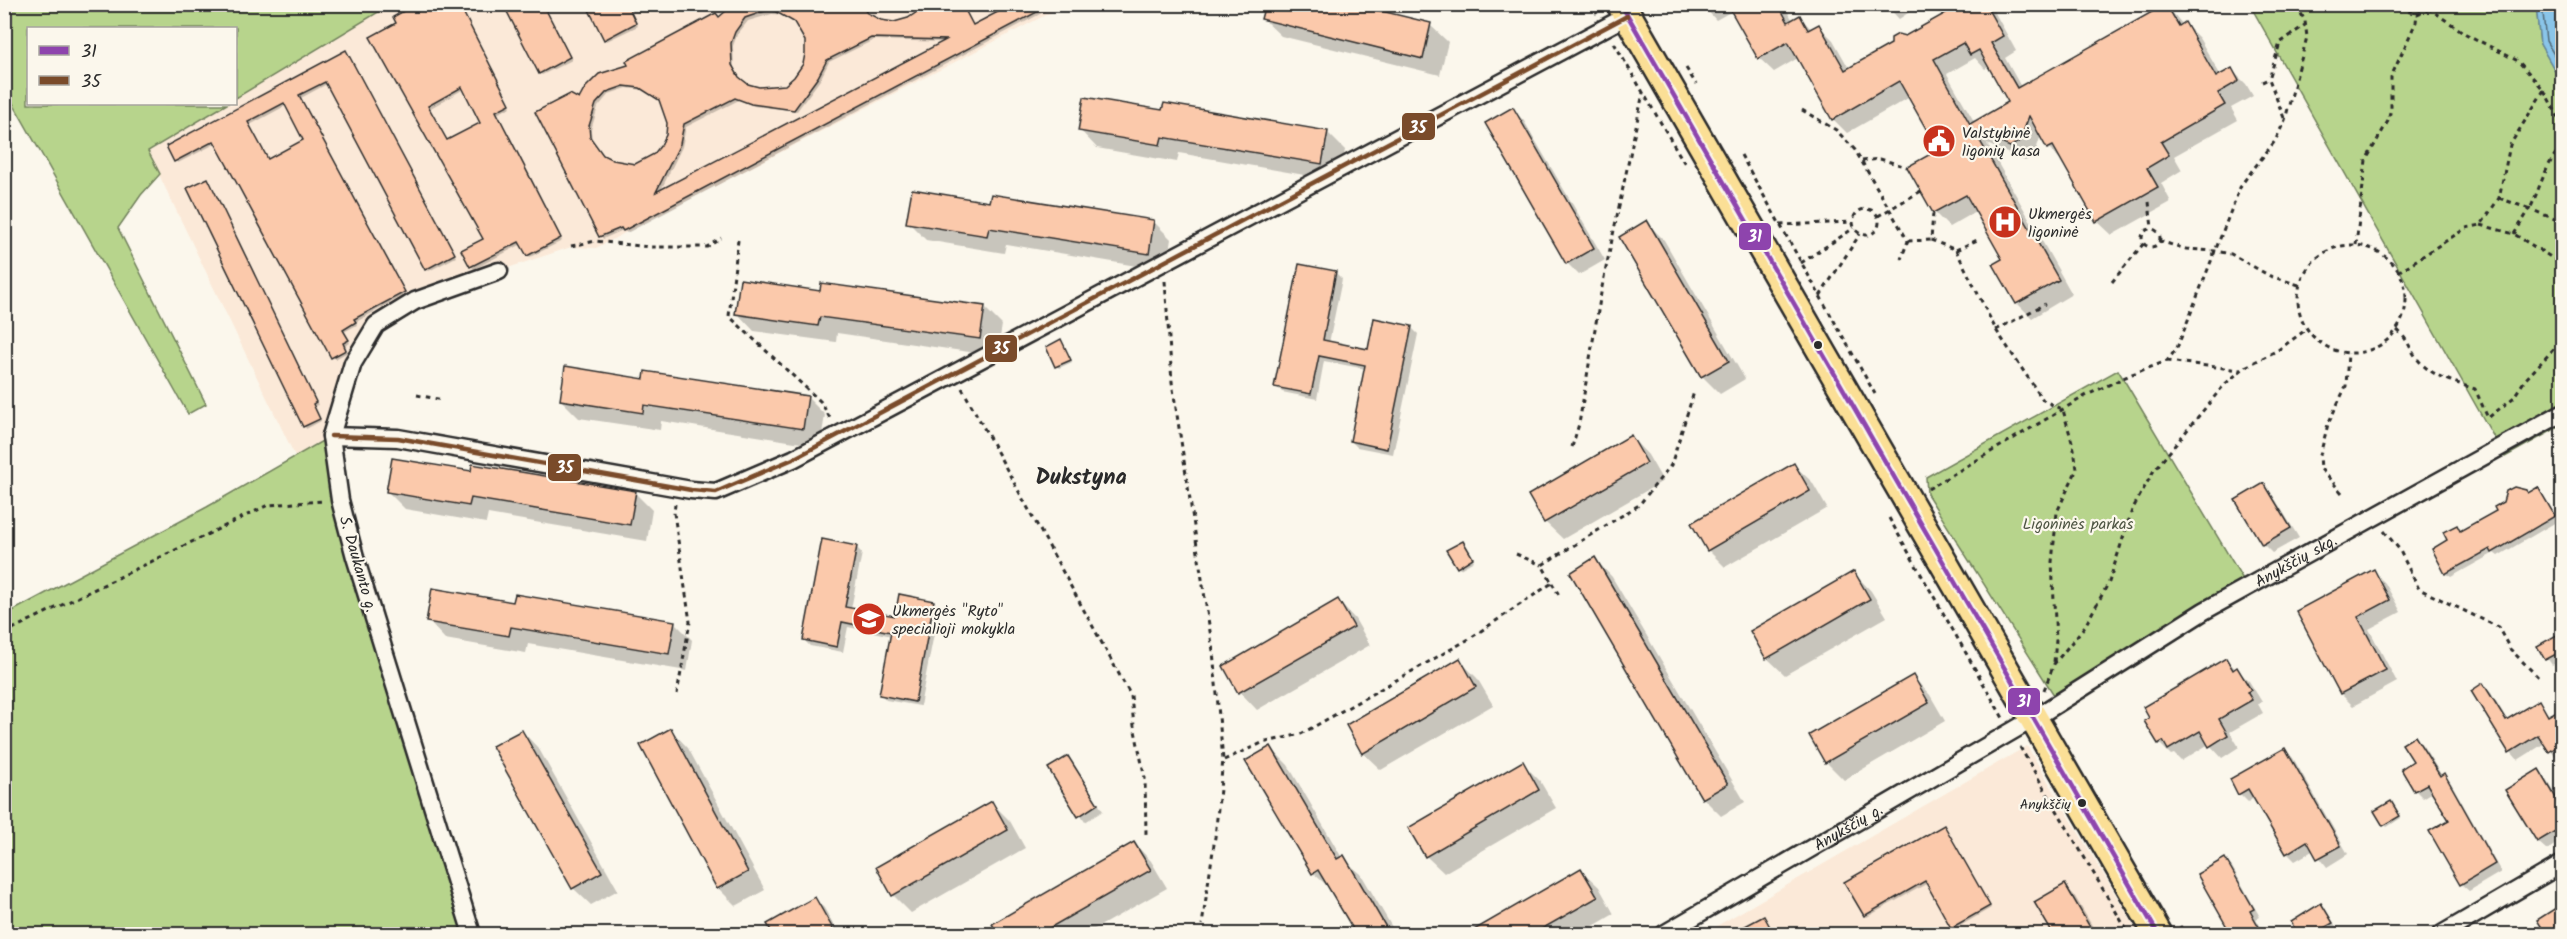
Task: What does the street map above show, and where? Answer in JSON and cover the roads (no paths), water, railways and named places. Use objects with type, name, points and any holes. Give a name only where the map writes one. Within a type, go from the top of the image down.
[{"type":"main road","points":[[1618,16],[1777,277],[2022,725],[2158,934]]},
{"type":"street","points":[[331,436],[398,438],[678,488],[716,492],[794,459],[1165,263],[1618,16]]},
{"type":"street","name":"S. Daukanto g.","points":[[472,934],[355,558],[340,500],[331,436],[353,363],[376,325],[415,301],[499,271]]},
{"type":"street","name":"Anykščių skg.","points":[[2022,725],[2204,611],[2562,413]]},
{"type":"street","name":"Anykščių g.","points":[[1664,934],[2022,725]]},
{"type":"street","points":[[2442,934],[2562,864]]},
{"type":"water","points":[[2536,5],[2562,5],[2562,83],[2540,44]]},
{"type":"place","name":"Valstybinė ligonių kasa","points":[[1939,141]]},
{"type":"place","name":"Ukmergės ligoninė","points":[[2005,222]]},
{"type":"place","name":"Ukmergės \"Ryto\" specialioji mokykla","points":[[869,619]]},
{"type":"place","name":"Anykščių","points":[[2082,803]]},
{"type":"district","name":"Dukstyna","points":[[1081,476]]},
{"type":"park label","name":"Ligoninės parkas","points":[[2078,523]]}]
